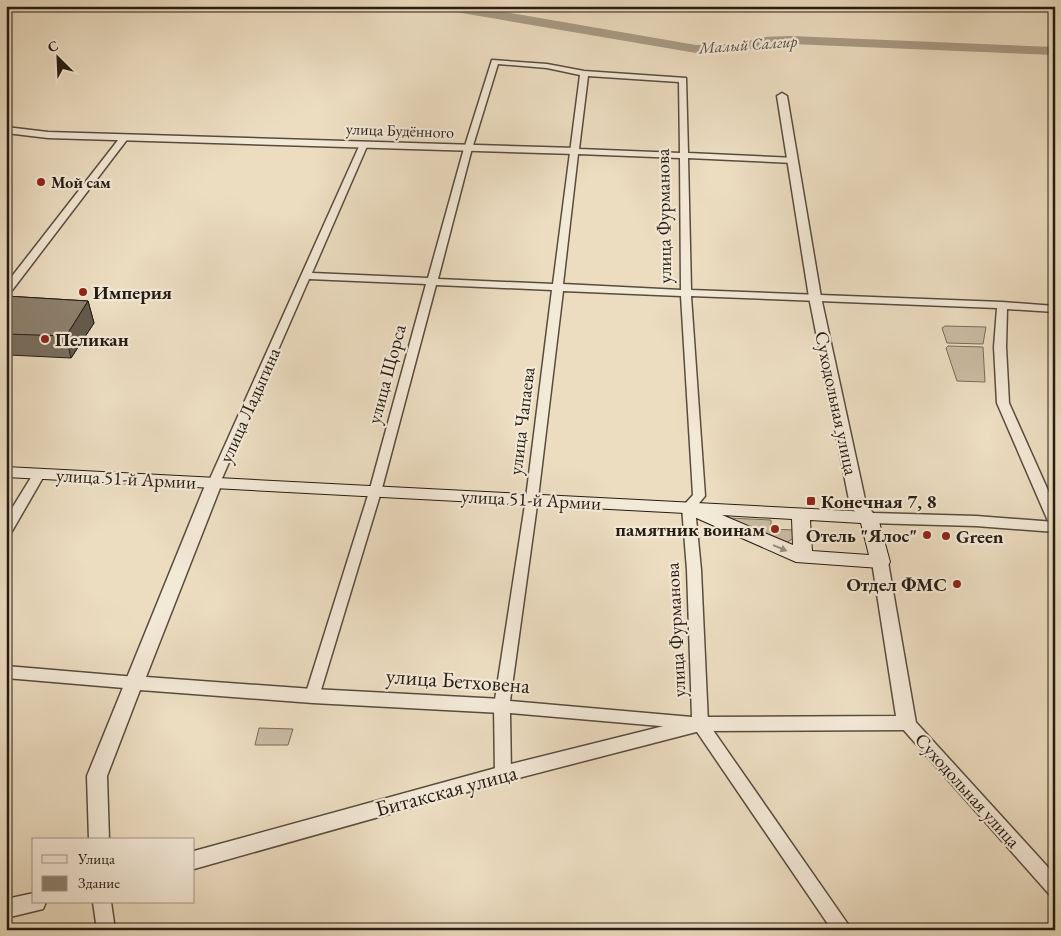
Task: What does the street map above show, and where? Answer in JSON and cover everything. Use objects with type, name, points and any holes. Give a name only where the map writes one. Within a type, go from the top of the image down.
[{"type":"main road","name":"улица 51-й Армии","points":[[6,472],[374,492],[532,498],[869,518]]},
{"type":"main road","points":[[688,507],[803,557],[880,562]]},
{"type":"main road","points":[[801,514],[803,557]]},
{"type":"main road","name":"Суходольная улица","points":[[869,518],[880,562]]},
{"type":"street","name":"улица Щорса","points":[[313,696],[374,492],[469,147],[495,62],[547,66],[584,73]]},
{"type":"street","name":"улица Фурманова","points":[[584,73],[683,80],[686,293],[699,496],[688,507],[694,570],[700,724]]},
{"type":"street","name":"улица Чапаева","points":[[503,774],[502,706],[532,498],[576,151],[584,73]]},
{"type":"street","name":"Суходольная улица","points":[[782,96],[815,297],[858,506],[869,518]]},
{"type":"street","name":"улица Будённого","points":[[6,130],[48,135],[684,154],[793,160]]},
{"type":"street","points":[[6,291],[125,137]]},
{"type":"street","name":"улица Ладыгина","points":[[99,838],[97,776],[136,683],[214,483],[364,144]]},
{"type":"street","points":[[307,276],[1002,305],[1055,309]]},
{"type":"street","points":[[1002,305],[1000,347],[1003,403],[1055,521]]},
{"type":"street","points":[[6,530],[39,474]]},
{"type":"street","name":"улица 51-й Армии","points":[[869,518],[976,521],[1055,527]]},
{"type":"street","name":"Суходольная улица","points":[[880,562],[907,722],[1055,889]]},
{"type":"street","name":"улица Бетховена","points":[[6,672],[313,696],[502,706],[700,724],[907,722]]},
{"type":"street","points":[[700,724],[843,930]]},
{"type":"street","name":"Битакская улица","points":[[195,860],[503,774],[700,724]]},
{"type":"street","points":[[6,910],[32,903]]},
{"type":"street","points":[[102,904],[106,930]]},
{"type":"shaded area","points":[[945,326],[986,327],[983,344],[947,343],[942,328]]},
{"type":"shaded area","points":[[948,346],[983,347],[985,382],[957,381],[946,348]]},
{"type":"shaded area","points":[[727,519],[771,520],[771,529],[794,530],[795,537],[786,543]]},
{"type":"shaded area","points":[[259,728],[293,729],[288,745],[255,745]]},
{"type":"building","points":[[6,296],[88,301],[66,336],[6,334]]},
{"type":"waterway","name":"Малый Салгир","points":[[444,6],[696,49],[739,48],[763,41],[791,40],[1055,51]]},
{"type":"place","name":"Мой сам","points":[[41,182]]},
{"type":"place","name":"Империя","points":[[83,292]]},
{"type":"place","name":"Пеликан","points":[[45,339]]},
{"type":"place","name":"Конечная 7, 8","points":[[811,501]]},
{"type":"place","name":"памятник воинам","points":[[775,529]]},
{"type":"place","name":"Отель \"Ялос\"","points":[[927,535]]},
{"type":"place","name":"Green","points":[[946,536]]},
{"type":"place","name":"Отдел ФМС","points":[[957,584]]}]
